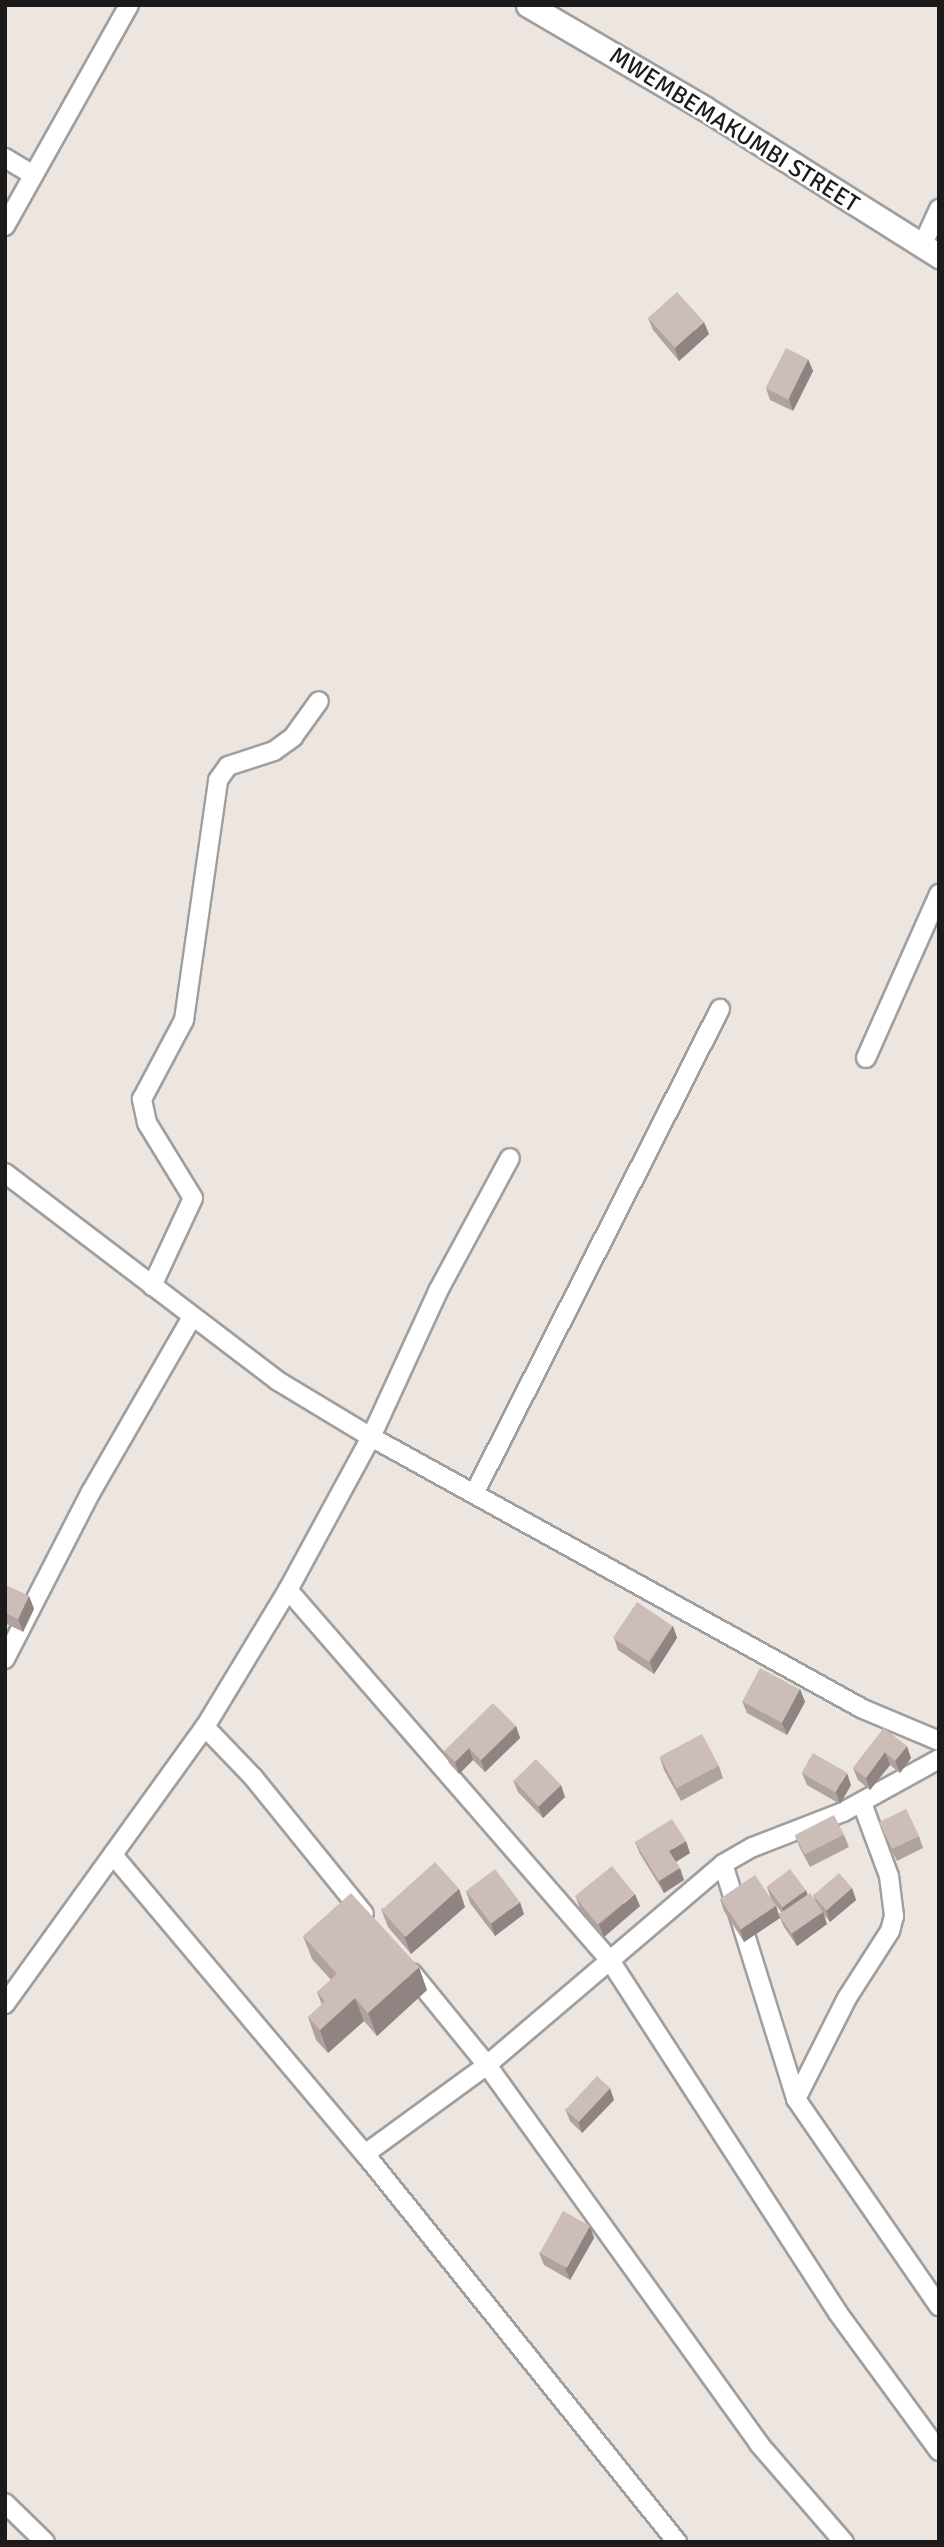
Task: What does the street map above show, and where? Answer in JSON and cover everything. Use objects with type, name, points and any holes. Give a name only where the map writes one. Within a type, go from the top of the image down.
[{"type":"street","points":[[5,226],[129,5]]},
{"type":"street","name":"MWEMBEMAKUMBI STREET","points":[[527,5],[704,108],[930,251]]},
{"type":"street","points":[[5,158],[33,175]]},
{"type":"street","points":[[930,251],[939,209]]},
{"type":"street","points":[[152,1286],[193,1198],[147,1123],[142,1099],[184,1020],[218,780],[228,766],[275,751],[293,737],[319,701]]},
{"type":"street","points":[[866,1058],[939,894]]},
{"type":"street","points":[[474,1494],[720,1009]]},
{"type":"street","points":[[5,2004],[205,1727],[288,1590],[371,1437],[438,1291],[510,1158]]},
{"type":"street","points":[[5,1173],[278,1381],[371,1437],[863,1709],[939,1741]]},
{"type":"street","points":[[5,1659],[91,1492],[192,1317]]},
{"type":"street","points":[[288,1590],[611,1962],[838,2313],[939,2451]]},
{"type":"street","points":[[205,1727],[253,1777],[374,1926]]},
{"type":"street","points":[[365,2154],[486,2065],[611,1962],[723,1864],[753,1847],[862,1802],[939,1759]]},
{"type":"street","points":[[796,2099],[847,1998],[890,1931],[894,1916],[889,1876],[862,1802]]},
{"type":"street","points":[[113,1855],[365,2154],[672,2540]]},
{"type":"street","points":[[723,1864],[796,2099],[939,2306]]},
{"type":"street","points":[[400,1958],[486,2065],[759,2444],[844,2542]]},
{"type":"street","points":[[5,2503],[45,2542]]},
{"type":"building","points":[[677,292],[704,322],[675,348],[648,318]]},
{"type":"building","points":[[786,348],[808,359],[788,399],[766,388]]},
{"type":"building","points":[[5,1585],[29,1596],[18,1619],[5,1613]]},
{"type":"building","points":[[637,1602],[673,1626],[649,1662],[613,1638]]},
{"type":"building","points":[[760,1668],[800,1689],[782,1723],[742,1702]]},
{"type":"building","points":[[493,1703],[516,1726],[481,1760],[469,1748],[455,1762],[444,1751]]},
{"type":"building","points":[[884,1728],[907,1746],[895,1761],[885,1752],[866,1778],[853,1768]]},
{"type":"building","points":[[702,1734],[719,1766],[677,1788],[660,1757]]},
{"type":"building","points":[[813,1753],[847,1772],[835,1792],[802,1773]]},
{"type":"building","points":[[536,1759],[561,1785],[539,1806],[514,1781]]},
{"type":"building","points":[[906,1809],[919,1836],[892,1849],[879,1822]]},
{"type":"building","points":[[834,1815],[844,1835],[805,1855],[795,1835]]},
{"type":"building","points":[[672,1819],[686,1841],[669,1851],[680,1868],[659,1881],[635,1842]]},
{"type":"building","points":[[435,1862],[459,1889],[406,1937],[381,1910]]},
{"type":"building","points":[[612,1866],[635,1894],[597,1924],[575,1896]]},
{"type":"building","points":[[495,1869],[520,1902],[491,1923],[466,1891]]},
{"type":"building","points":[[790,1869],[806,1890],[782,1907],[767,1886]]},
{"type":"building","points":[[839,1873],[852,1888],[826,1910],[813,1895]]},
{"type":"building","points":[[755,1875],[776,1906],[741,1929],[720,1898]]},
{"type":"building","points":[[351,1893],[419,1967],[368,2013],[355,1998],[320,2030],[308,2017],[325,2001],[317,1992],[337,1974],[303,1936]]},
{"type":"building","points":[[810,1893],[823,1912],[791,1933],[778,1914]]},
{"type":"building","points":[[597,2076],[610,2088],[579,2122],[566,2110]]},
{"type":"building","points":[[563,2211],[590,2226],[567,2268],[540,2253]]}]
